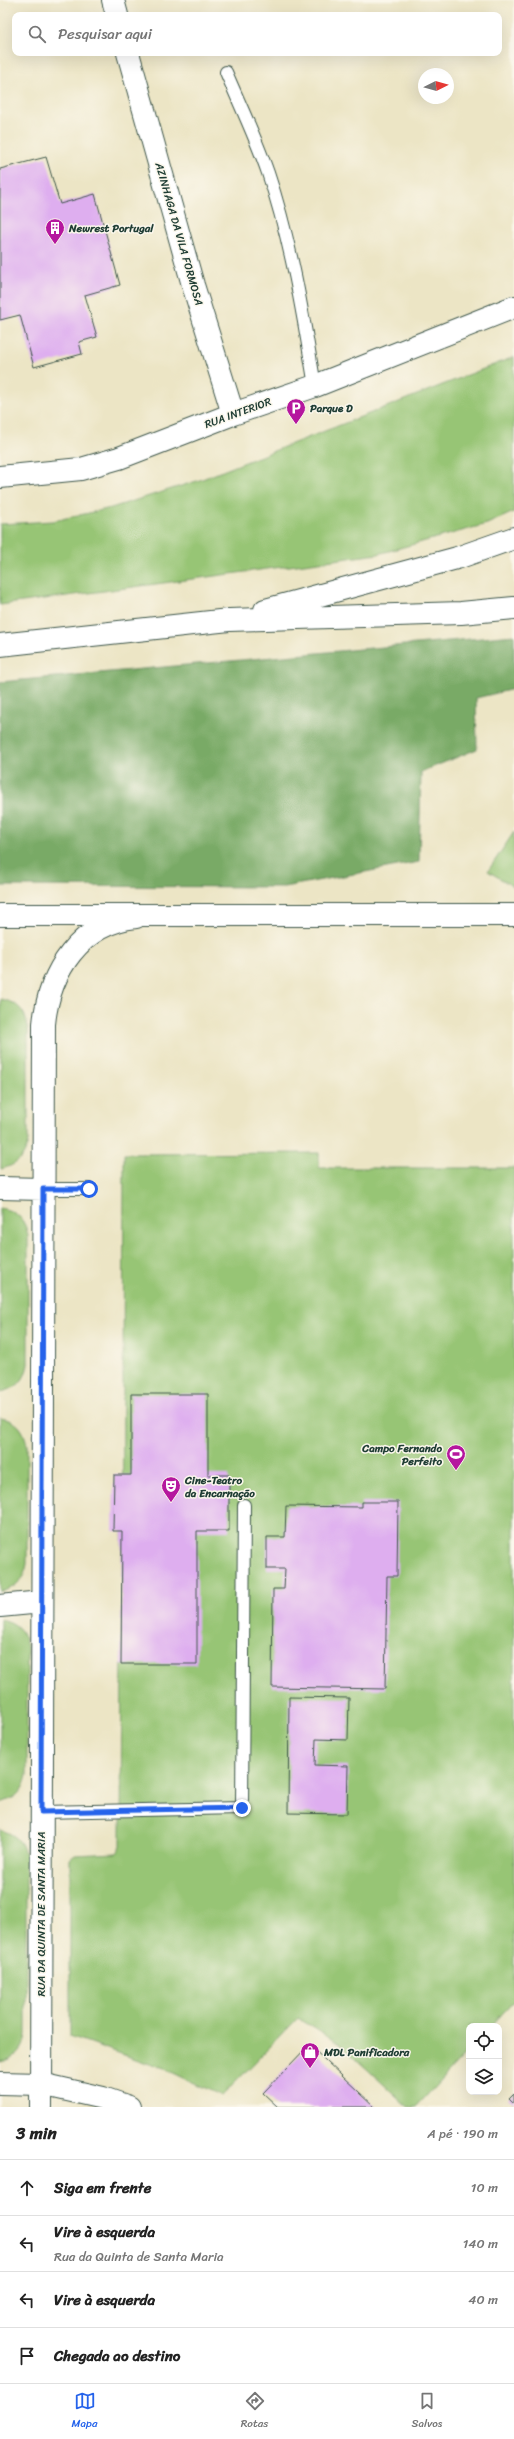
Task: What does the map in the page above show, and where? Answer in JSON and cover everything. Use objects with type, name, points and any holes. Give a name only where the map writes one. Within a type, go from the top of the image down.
[{"type":"main road","points":[[113,0],[116,12]]},
{"type":"main road","name":"AZINHAGA DA VILA FORMOSA","points":[[129,56],[193,285],[233,414]]},
{"type":"main road","name":"RUA INTERIOR","points":[[0,477],[81,469],[119,458],[233,414],[314,386],[514,307]]},
{"type":"main road","points":[[229,620],[457,558],[514,538]]},
{"type":"main road","points":[[0,645],[229,620],[461,613],[514,608]]},
{"type":"main road","points":[[0,915],[514,915]]},
{"type":"main road","name":"RUA DA QUINTA DE SANTA MARIA","points":[[41,2107],[44,1024],[46,1003],[52,983],[62,964],[76,948],[92,934],[110,924],[130,918],[151,916]]},
{"type":"main road","points":[[0,1188],[43,1189]]},
{"type":"main road","points":[[0,1606],[42,1602]]},
{"type":"main road","points":[[0,2083],[41,2084],[103,2098],[129,2107]]},
{"type":"lane","points":[[226,72],[268,172],[283,223],[303,316],[314,386]]},
{"type":"lane","points":[[43,1189],[89,1189]]},
{"type":"lane","points":[[41,1812],[242,1808],[244,1505]]},
{"type":"green space","points":[[514,357],[514,512],[487,524],[378,554],[0,605],[0,524],[53,521],[111,508],[197,481]]},
{"type":"green space","points":[[514,635],[514,689],[476,698],[477,749],[421,772],[419,862],[284,887],[0,886],[0,682]]},
{"type":"green space","points":[[514,832],[514,887],[488,871]]},
{"type":"green space","points":[[1,999],[20,1008],[27,1021],[28,1141],[25,1152],[19,1160],[12,1165],[1,1169]]},
{"type":"green space","points":[[319,1153],[319,1168],[514,1168],[514,2001],[494,2023],[466,2023],[466,2053],[416,2107],[408,2107],[341,2045],[298,2018],[222,2096],[167,2070],[70,2036],[70,1859],[75,1855],[117,1853],[121,1847],[124,1154]]},
{"type":"green space","points":[[0,1208],[16,1214],[22,1220],[27,1230],[28,1364],[25,1375],[16,1386],[0,1392]]},
{"type":"green space","points":[[0,1418],[11,1421],[19,1426],[26,1439],[27,1564],[24,1575],[15,1586],[0,1592]]},
{"type":"green space","points":[[0,1619],[11,1622],[15,1625],[21,1631],[26,1641],[27,1775],[24,1786],[18,1794],[11,1799],[0,1803]]},
{"type":"green space","points":[[0,1830],[14,1836],[21,1843],[26,1858],[26,2035],[21,2050],[10,2059],[0,2062]]},
{"type":"building","name":"Newrest Portugal","points":[[46,157],[60,204],[95,194],[120,285],[85,295],[97,337],[79,342],[82,354],[34,367],[20,315],[0,320],[0,169]]},
{"type":"building","name":"Cine-Teatro da Encarnação","points":[[131,1394],[208,1394],[208,1475],[229,1475],[229,1531],[197,1531],[197,1664],[121,1664],[122,1531],[113,1531],[114,1475],[131,1475]]},
{"type":"building","points":[[362,1502],[398,1502],[397,1576],[387,1576],[385,1689],[272,1687],[273,1589],[284,1589],[285,1569],[267,1569],[267,1537],[285,1537],[286,1506],[362,1507]]},
{"type":"building","points":[[289,1697],[349,1698],[348,1740],[316,1739],[315,1765],[348,1766],[347,1814],[288,1813]]},
{"type":"building","name":"MDL Panificadora","points":[[309,2045],[375,2107],[278,2107],[263,2093]]},
{"type":"building","points":[[514,2093],[514,2103],[509,2098]]},
{"type":"place","name":"Newrest Portugal","points":[[55,245]]},
{"type":"place","name":"Parque D","points":[[296,425]]},
{"type":"place","name":"Campo Fernando Perfeito","points":[[456,1471]]},
{"type":"place","name":"Cine-Teatro da Encarnação","points":[[171,1503]]},
{"type":"place","name":"MDL Panificadora","points":[[310,2069]]},
{"type":"route","points":[[89,1189],[43,1189],[41,1812],[87,1812],[121,1809],[242,1808]]}]
